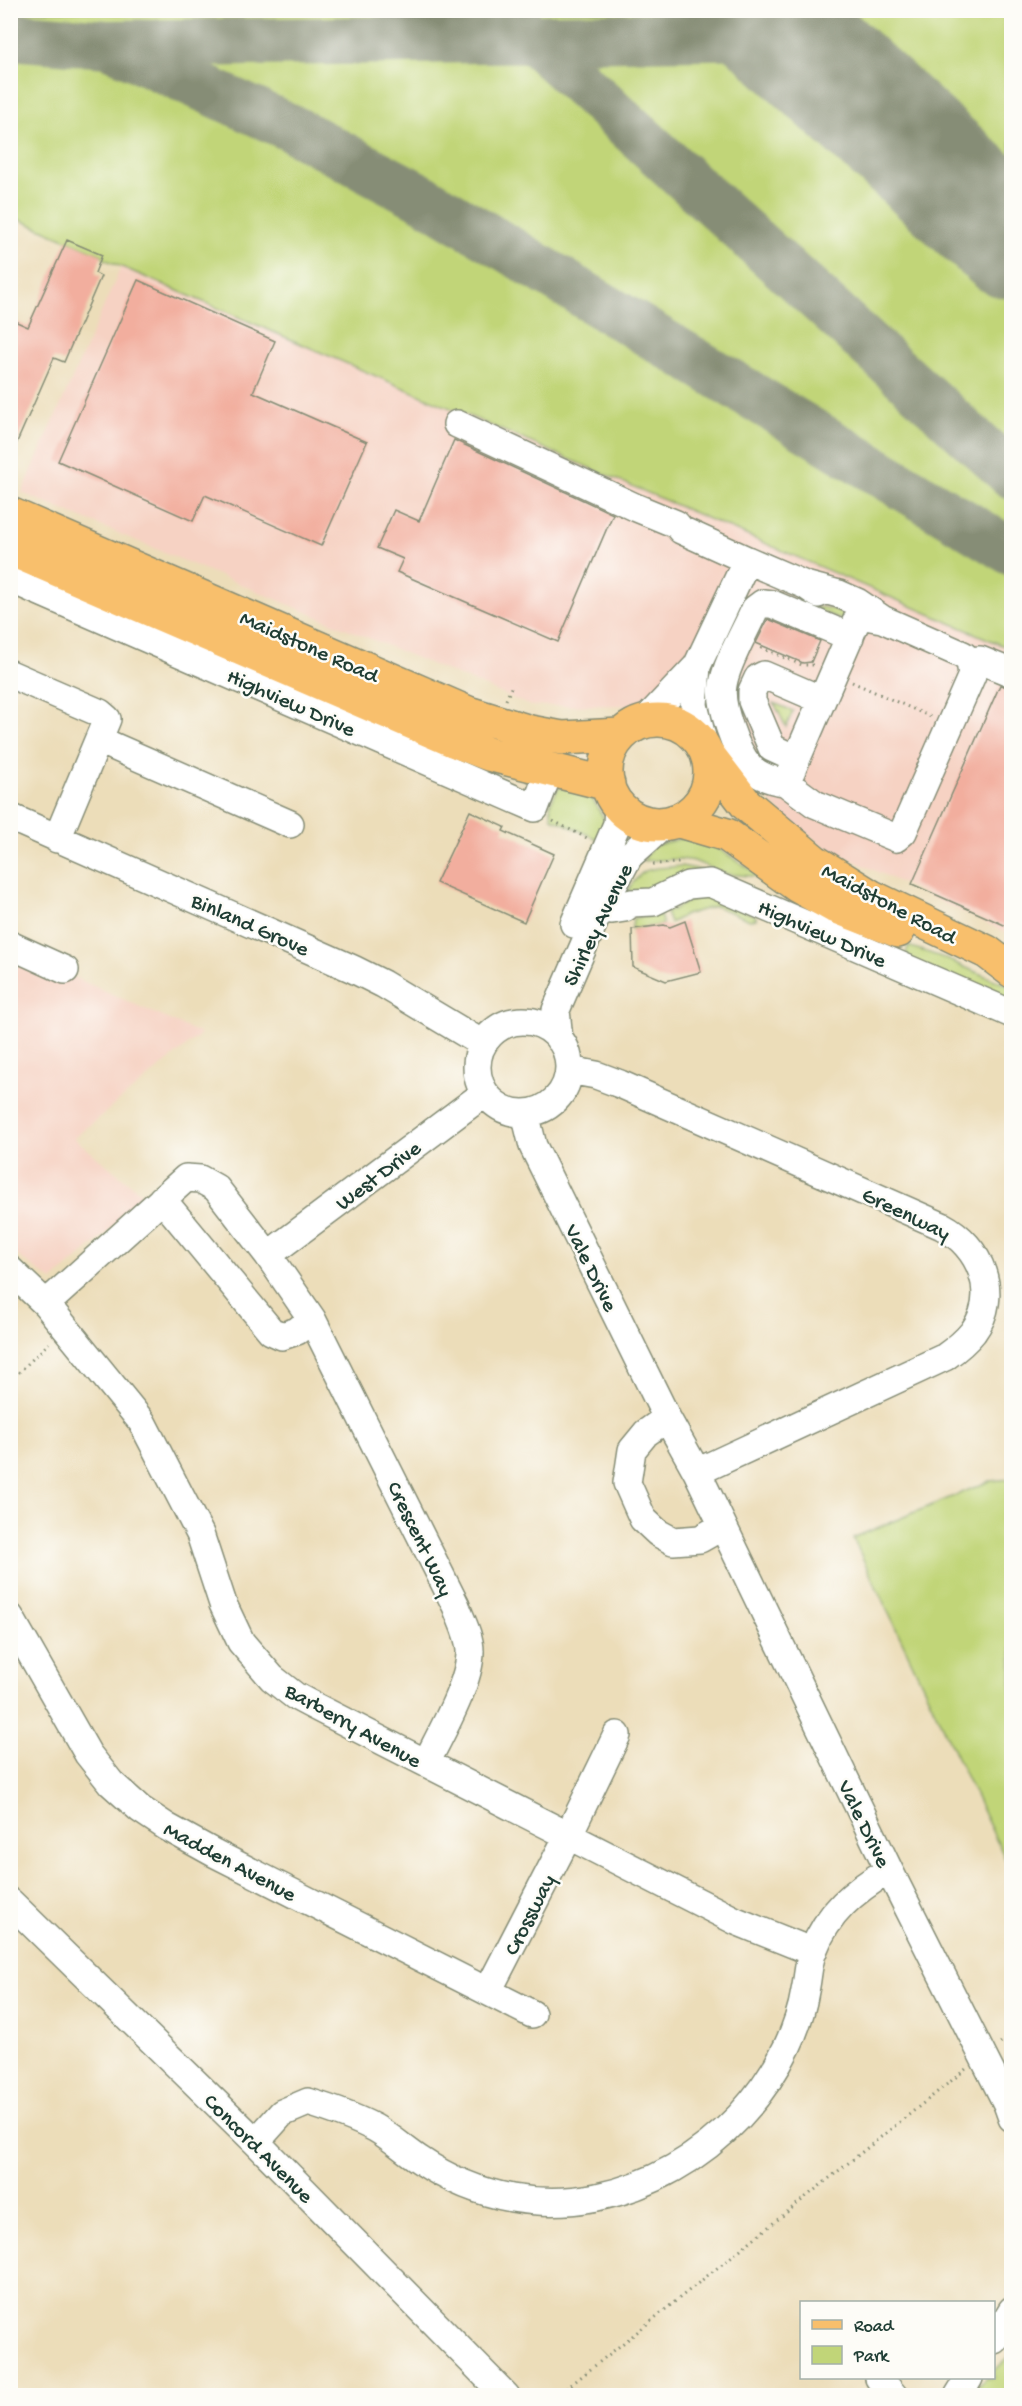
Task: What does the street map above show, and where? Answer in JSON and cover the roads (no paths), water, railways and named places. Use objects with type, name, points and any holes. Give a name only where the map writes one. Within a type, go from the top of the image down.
[{"type":"main road","name":"Maidstone Road","points":[[10,514],[468,714],[530,732],[562,738],[631,729]]},
{"type":"main road","name":"Maidstone Road","points":[[10,549],[455,741],[489,754],[550,769],[613,795]]},
{"type":"main road","points":[[657,720],[676,724],[692,734],[706,751],[710,776],[705,795],[693,812],[672,822],[641,821],[613,795],[606,763],[631,729],[657,720]]},
{"type":"main road","name":"Maidstone Road","points":[[706,751],[746,804],[814,861],[872,897],[987,952],[1008,969]]},
{"type":"main road","name":"Maidstone Road","points":[[672,822],[734,838],[792,882],[834,906],[981,965],[1008,969]]},
{"type":"street","points":[[457,424],[676,524],[681,530],[747,560],[805,585],[839,594],[857,602],[864,624],[822,700],[792,770],[769,778],[750,766],[724,714],[722,686],[755,609],[763,603],[864,624],[963,655],[970,661],[972,675],[901,836],[891,837],[815,804],[792,770],[772,747],[753,705],[752,691],[758,678],[764,675],[822,700]]},
{"type":"street","points":[[706,751],[694,705],[697,666],[747,560]]},
{"type":"street","name":"Highview Drive","points":[[10,579],[535,808],[550,769]]},
{"type":"street","points":[[970,661],[980,660],[1011,673]]},
{"type":"street","points":[[631,729],[697,666]]},
{"type":"street","points":[[10,674],[100,713],[107,719],[57,839]]},
{"type":"street","points":[[99,740],[290,824]]},
{"type":"street","name":"Shirley Avenue","points":[[531,1021],[552,981],[614,832],[619,818],[613,795]]},
{"type":"street","name":"Binland Grove","points":[[10,817],[373,979],[483,1044]]},
{"type":"street","name":"Shirley Avenue","points":[[569,1070],[566,1050],[559,1039],[556,1010],[614,900],[632,852],[672,822]]},
{"type":"street","name":"Highview Drive","points":[[614,900],[653,902],[692,884],[710,883],[1011,1014]]},
{"type":"street","points":[[10,945],[65,969]]},
{"type":"street","points":[[559,1039],[548,1028],[531,1021],[517,1021],[504,1025],[492,1033],[483,1044],[477,1064],[478,1074],[485,1093],[499,1106],[525,1113],[546,1107],[555,1100],[562,1091],[569,1070]]},
{"type":"street","name":"Greenway","points":[[569,1070],[596,1075],[620,1084],[942,1226],[956,1234],[970,1247],[982,1269],[985,1295],[979,1320],[967,1339],[945,1357],[697,1472]]},
{"type":"street","name":"West Drive","points":[[268,1255],[485,1093]]},
{"type":"street","name":"Vale Drive","points":[[525,1113],[533,1146],[667,1418],[697,1472],[889,1870],[1007,2104],[1011,2118]]},
{"type":"street","name":"Crescent Way","points":[[46,1304],[186,1178],[200,1179],[216,1188],[268,1255],[312,1319],[451,1596],[465,1630],[470,1650],[467,1675],[426,1763]]},
{"type":"street","points":[[162,1199],[270,1331],[282,1336],[297,1331],[312,1319]]},
{"type":"street","name":"Barberry Avenue","points":[[10,1270],[46,1304],[66,1327],[142,1422],[200,1533],[223,1604],[241,1642],[272,1678],[296,1696],[568,1836],[736,1921],[813,1952]]},
{"type":"street","points":[[667,1418],[646,1433],[632,1450],[627,1483],[643,1519],[658,1533],[673,1541],[700,1539],[723,1526]]},
{"type":"street","name":"Madden Avenue","points":[[10,1617],[88,1754],[111,1783],[140,1809],[214,1853],[532,2014]]},
{"type":"street","name":"Crossway","points":[[488,1992],[568,1836],[616,1735]]},
{"type":"street","points":[[256,2142],[282,2113],[308,2102],[336,2110],[376,2129],[421,2161],[457,2182],[512,2198],[577,2201],[620,2193],[663,2174],[698,2154],[734,2122],[761,2092],[786,2049],[797,2022],[813,1952],[837,1908],[862,1886],[889,1870]]},
{"type":"street","name":"Concord Avenue","points":[[10,1902],[256,2142],[506,2396]]},
{"type":"street","points":[[995,2337],[1011,2310]]},
{"type":"street","points":[[880,2379],[894,2396]]},
{"type":"street","points":[[958,2396],[968,2379]]}]
